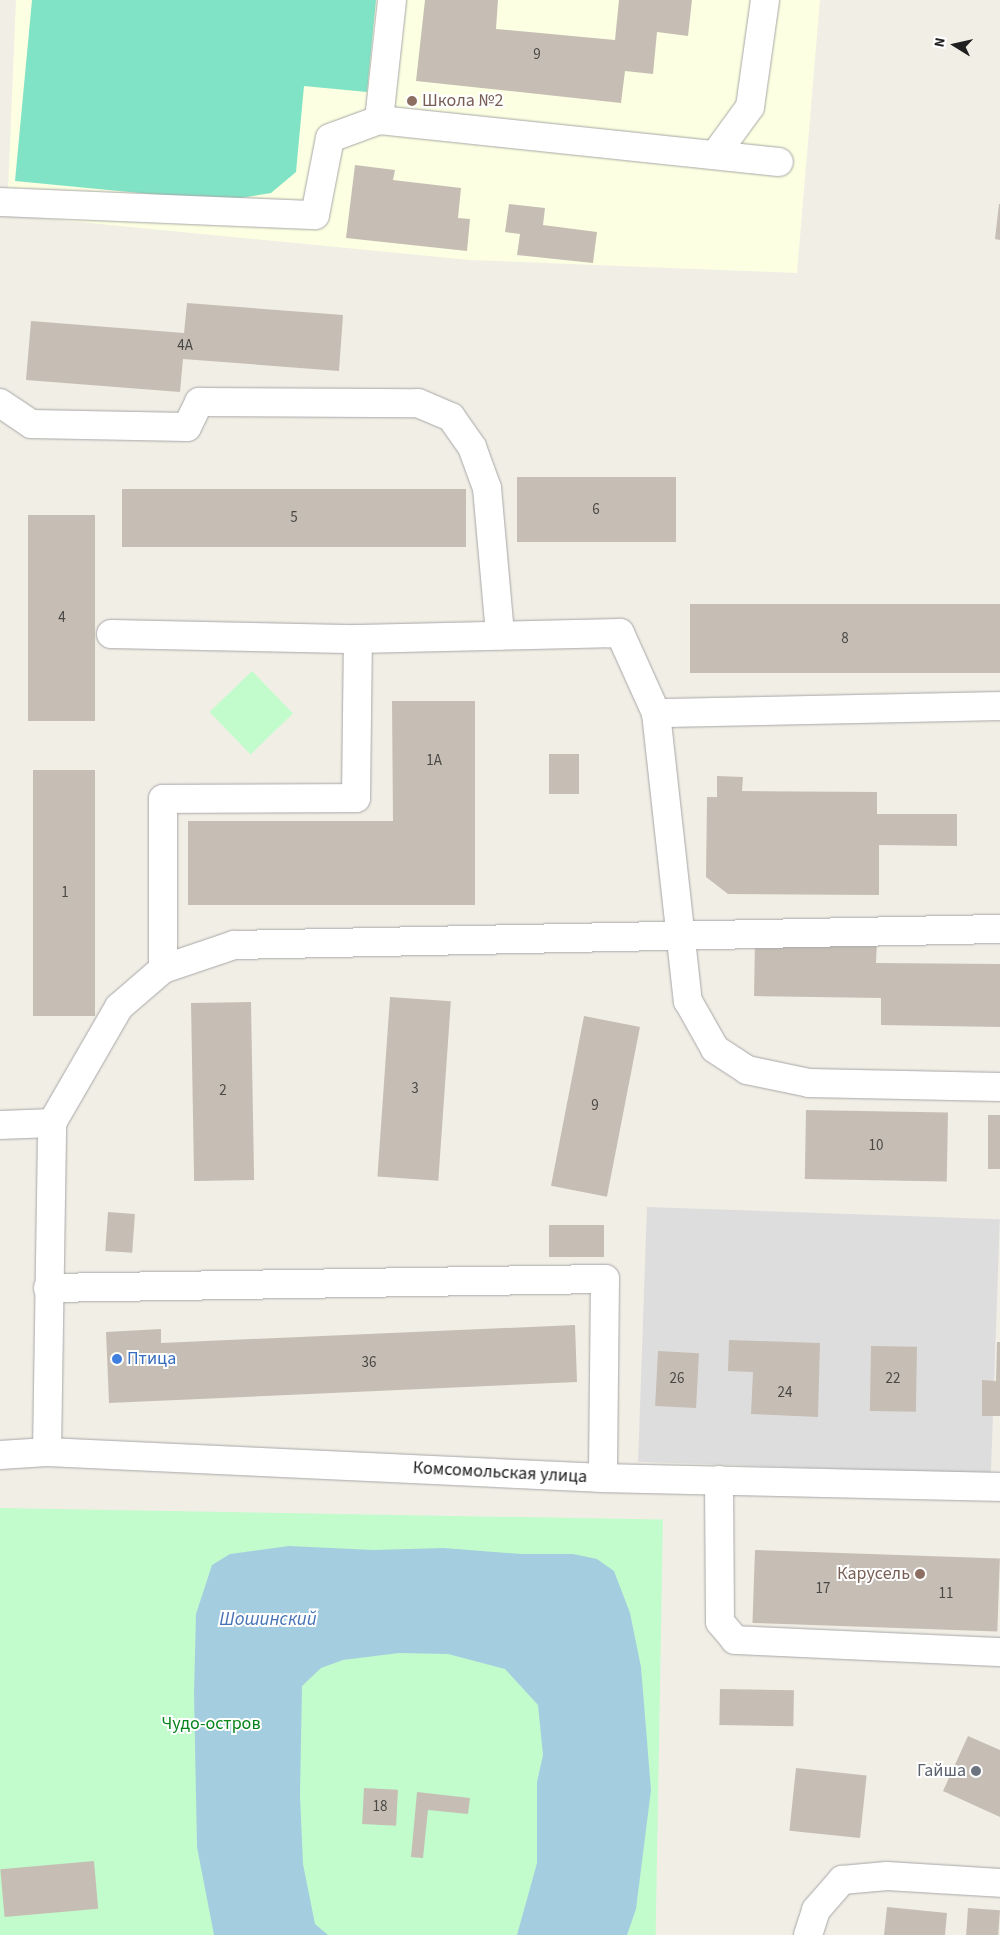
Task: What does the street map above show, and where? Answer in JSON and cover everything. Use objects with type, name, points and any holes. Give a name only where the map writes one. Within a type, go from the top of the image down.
[{"type":"street","points":[[379,120],[392,0]]},
{"type":"street","points":[[715,155],[750,106],[765,0]]},
{"type":"street","points":[[0,202],[315,215],[330,138],[379,120],[779,162]]},
{"type":"street","points":[[0,403],[31,424],[187,427],[199,402],[418,403],[451,416],[472,447],[487,488],[500,635]]},
{"type":"street","points":[[111,634],[358,640],[620,633],[656,713],[678,935],[688,1001],[715,1049],[747,1070],[809,1083],[1000,1087]]},
{"type":"street","points":[[163,969],[163,799],[356,798],[358,640]]},
{"type":"street","points":[[656,713],[1000,706]]},
{"type":"street","points":[[47,1452],[52,1122],[119,1007],[163,969],[234,946],[1000,929]]},
{"type":"street","points":[[0,1125],[52,1122]]},
{"type":"street","points":[[48,1288],[605,1279],[604,1478]]},
{"type":"street","name":"Комсомольская улица","points":[[0,1455],[47,1452],[604,1478],[1000,1488]]},
{"type":"street","points":[[719,1480],[720,1622],[735,1640],[1000,1652]]},
{"type":"street","points":[[808,1935],[816,1910],[842,1880],[887,1876],[1000,1883]]},
{"type":"shaded area","name":"Школа №2","points":[[16,0],[820,0],[797,273],[470,260],[7,215]]},
{"type":"shaded area","points":[[647,1207],[1000,1219],[991,1474],[638,1462]]},
{"type":"green space","points":[[32,0],[376,0],[367,92],[304,86],[296,172],[271,193],[223,201],[15,181]]},
{"type":"green space","points":[[252,671],[293,713],[251,754],[210,712]]},
{"type":"green space","name":"Чудо-остров","points":[[0,1508],[663,1520],[656,1935],[0,1935]]},
{"type":"water","name":"Шошинский","points":[[289,1546],[373,1550],[444,1548],[521,1554],[573,1554],[597,1559],[614,1571],[630,1613],[641,1667],[651,1790],[636,1909],[627,1935],[517,1935],[537,1863],[537,1782],[543,1755],[538,1705],[505,1669],[448,1654],[399,1653],[343,1660],[321,1668],[302,1686],[300,1795],[303,1864],[315,1924],[328,1935],[214,1935],[197,1847],[194,1693],[196,1614],[212,1565],[230,1554]]},
{"type":"building","points":[[425,0],[498,0],[496,29],[615,40],[619,0],[692,0],[688,36],[657,32],[653,74],[625,71],[621,103],[416,81]]},
{"type":"building","points":[[355,165],[395,170],[393,180],[461,188],[458,218],[470,219],[467,251],[346,238]]},
{"type":"building","points":[[509,204],[545,208],[543,225],[597,232],[593,263],[517,255],[520,234],[505,232]]},
{"type":"building","points":[[1000,204],[1000,240],[995,239]]},
{"type":"building","points":[[187,303],[343,315],[339,371],[183,359],[180,392],[26,380],[31,321],[184,333]]},
{"type":"building","points":[[517,477],[676,477],[676,542],[517,542]]},
{"type":"building","points":[[122,489],[466,489],[466,547],[122,547]]},
{"type":"building","points":[[28,515],[95,515],[95,721],[28,721]]},
{"type":"building","points":[[690,604],[1000,604],[1000,673],[690,673]]},
{"type":"building","points":[[392,701],[475,701],[475,905],[188,905],[188,821],[393,821]]},
{"type":"building","points":[[549,754],[579,754],[579,794],[549,794]]},
{"type":"building","points":[[33,770],[95,770],[95,1016],[33,1016]]},
{"type":"building","points":[[717,776],[743,777],[742,791],[877,792],[877,814],[957,814],[957,846],[879,845],[879,895],[728,894],[706,877],[707,797],[717,797]]},
{"type":"building","points":[[755,939],[877,941],[876,963],[1000,964],[1000,1027],[881,1025],[881,998],[754,996]]},
{"type":"building","points":[[390,997],[451,1001],[438,1181],[377,1177]]},
{"type":"building","points":[[251,1002],[254,1180],[194,1181],[191,1003]]},
{"type":"building","points":[[584,1016],[640,1027],[607,1197],[551,1186]]},
{"type":"building","points":[[806,1110],[948,1112],[947,1181],[805,1179]]},
{"type":"building","points":[[988,1115],[1000,1115],[1000,1169],[988,1169]]},
{"type":"building","points":[[108,1212],[135,1214],[132,1253],[105,1251]]},
{"type":"building","points":[[549,1225],[604,1225],[604,1257],[549,1257]]},
{"type":"building","points":[[575,1325],[577,1382],[109,1403],[106,1332],[161,1329],[161,1343]]},
{"type":"building","points":[[729,1340],[820,1343],[818,1417],[751,1414],[753,1372],[728,1371]]},
{"type":"building","points":[[997,1342],[1000,1342],[1000,1416],[982,1416],[982,1380],[996,1381]]},
{"type":"building","points":[[871,1346],[917,1347],[916,1412],[870,1411]]},
{"type":"building","points":[[658,1351],[699,1353],[696,1408],[655,1406]]},
{"type":"building","points":[[755,1550],[1000,1559],[997,1632],[752,1623]]},
{"type":"building","points":[[720,1689],[794,1690],[793,1726],[719,1725]]},
{"type":"building","name":"Гайша","points":[[968,1736],[1000,1750],[1000,1817],[943,1791]]},
{"type":"building","points":[[796,1768],[867,1775],[860,1838],[789,1831]]},
{"type":"building","points":[[364,1788],[398,1790],[396,1826],[362,1824]]},
{"type":"building","points":[[417,1792],[470,1798],[468,1814],[428,1810],[423,1858],[411,1857]]},
{"type":"building","points":[[94,1861],[98,1909],[5,1917],[0,1869]]},
{"type":"building","points":[[887,1907],[947,1913],[945,1935],[884,1935]]},
{"type":"building","points":[[968,1908],[1000,1910],[998,1935],[966,1935]]},
{"type":"place","name":"Школа №2","points":[[412,101]]},
{"type":"place","name":"Птица","points":[[117,1359]]},
{"type":"place","name":"Карусель","points":[[920,1574]]},
{"type":"place","name":"Гайша","points":[[976,1771]]}]
